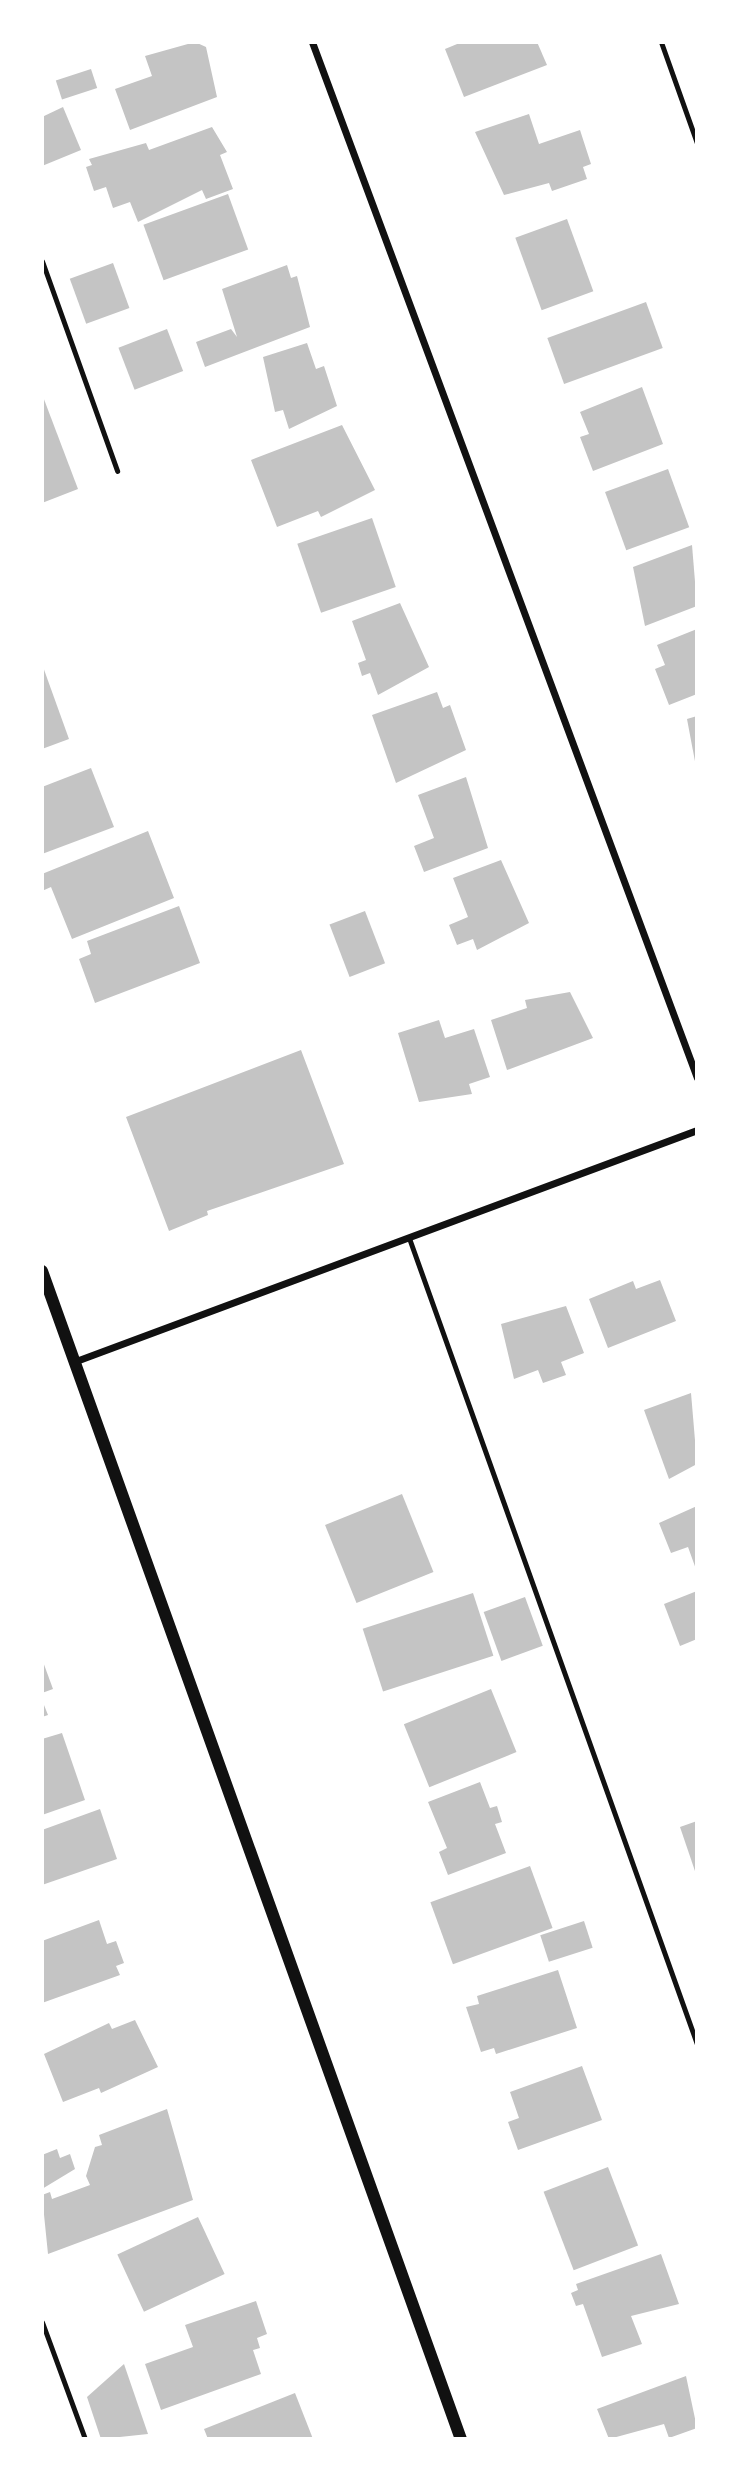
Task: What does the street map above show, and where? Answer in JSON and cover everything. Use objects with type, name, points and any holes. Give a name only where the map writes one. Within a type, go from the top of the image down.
[{"type":"street","points":[[312,42],[697,1078]]},
{"type":"street","points":[[76,1361],[697,1130]]},
{"type":"street","points":[[42,1271],[461,2439]]},
{"type":"lane","points":[[661,42],[697,143]]},
{"type":"lane","points":[[42,261],[117,471]]},
{"type":"lane","points":[[409,1238],[697,2044]]},
{"type":"lane","points":[[42,2322],[85,2439]]},
{"type":"building","points":[[195,42],[206,47],[217,97],[130,130],[115,89],[152,76],[145,56]]},
{"type":"building","points":[[462,42],[537,42],[547,65],[464,97],[445,49]]},
{"type":"building","points":[[91,69],[97,88],[62,99],[56,80]]},
{"type":"building","points":[[63,107],[81,150],[42,166],[42,117]]},
{"type":"building","points":[[529,114],[539,144],[580,130],[591,164],[583,167],[587,179],[552,191],[549,183],[504,195],[475,132]]},
{"type":"building","points":[[212,127],[227,152],[220,155],[233,189],[206,199],[202,190],[138,222],[130,202],[113,208],[106,187],[94,191],[86,167],[92,165],[89,159],[146,143],[149,150]]},
{"type":"building","points":[[228,194],[248,249],[164,280],[143,225]]},
{"type":"building","points":[[567,219],[593,291],[542,310],[515,238]]},
{"type":"building","points":[[113,263],[129,308],[86,324],[70,279]]},
{"type":"building","points":[[287,265],[291,278],[297,276],[310,327],[205,367],[196,342],[231,329],[237,337],[222,289]]},
{"type":"building","points":[[646,302],[663,348],[564,384],[547,338]]},
{"type":"building","points":[[167,329],[183,371],[135,390],[118,348]]},
{"type":"building","points":[[307,343],[316,369],[324,366],[337,406],[289,429],[283,410],[275,412],[263,357]]},
{"type":"building","points":[[642,387],[663,444],[593,471],[580,437],[589,434],[580,412]]},
{"type":"building","points":[[42,394],[78,489],[42,503]]},
{"type":"building","points":[[342,425],[375,490],[321,517],[318,511],[277,527],[251,460]]},
{"type":"building","points":[[668,469],[689,527],[626,550],[605,492]]},
{"type":"building","points":[[372,518],[396,587],[321,613],[297,544]]},
{"type":"building","points":[[692,545],[697,606],[645,626],[633,567]]},
{"type":"building","points":[[400,603],[429,667],[378,695],[370,673],[362,676],[358,663],[366,660],[352,621]]},
{"type":"building","points":[[697,629],[697,694],[669,705],[655,669],[665,665],[657,645]]},
{"type":"building","points":[[42,664],[69,739],[42,749]]},
{"type":"building","points":[[437,692],[443,708],[450,705],[466,750],[396,783],[372,715]]},
{"type":"building","points":[[697,716],[697,772],[687,719]]},
{"type":"building","points":[[91,768],[114,827],[42,854],[42,787]]},
{"type":"building","points":[[466,777],[488,848],[424,872],[414,846],[434,838],[418,795]]},
{"type":"building","points":[[148,831],[174,898],[72,939],[51,887],[42,891],[42,874]]},
{"type":"building","points":[[501,860],[529,923],[477,950],[473,939],[457,945],[449,925],[468,917],[453,878]]},
{"type":"building","points":[[179,906],[200,963],[95,1003],[79,959],[91,954],[87,941]]},
{"type":"building","points":[[365,911],[385,963],[350,977],[330,925]]},
{"type":"building","points":[[570,992],[593,1038],[507,1070],[491,1020],[527,1008],[525,1000]]},
{"type":"building","points":[[439,1020],[445,1038],[474,1029],[490,1077],[469,1084],[472,1094],[419,1102],[398,1033]]},
{"type":"building","points":[[301,1050],[344,1164],[207,1211],[208,1215],[169,1231],[126,1117]]},
{"type":"building","points":[[660,1280],[676,1321],[608,1348],[589,1299],[633,1281],[636,1289]]},
{"type":"building","points":[[566,1306],[584,1353],[561,1362],[566,1375],[543,1383],[538,1370],[514,1379],[501,1324]]},
{"type":"building","points":[[691,1393],[697,1464],[669,1479],[644,1410]]},
{"type":"building","points":[[402,1494],[433,1572],[357,1603],[325,1525]]},
{"type":"building","points":[[697,1506],[697,1572],[688,1547],[671,1553],[659,1523]]},
{"type":"building","points":[[697,1591],[697,1639],[680,1646],[664,1604]]},
{"type":"building","points":[[473,1593],[493,1656],[383,1692],[363,1629]]},
{"type":"building","points":[[525,1597],[543,1646],[501,1661],[484,1612]]},
{"type":"building","points":[[42,1659],[53,1689],[42,1693]]},
{"type":"building","points":[[491,1689],[516,1752],[429,1787],[404,1724]]},
{"type":"building","points":[[42,1700],[48,1715],[42,1717]]},
{"type":"building","points":[[62,1733],[85,1800],[42,1815],[42,1739]]},
{"type":"building","points":[[480,1782],[490,1808],[497,1806],[502,1822],[495,1824],[506,1853],[448,1875],[439,1852],[447,1848],[428,1802]]},
{"type":"building","points":[[100,1809],[117,1859],[42,1885],[42,1830]]},
{"type":"building","points":[[697,1821],[697,1877],[680,1827]]},
{"type":"building","points":[[530,1866],[553,1928],[453,1964],[430,1902]]},
{"type":"building","points":[[99,1920],[107,1944],[116,1941],[124,1963],[116,1966],[120,1975],[42,2003],[42,1941]]},
{"type":"building","points":[[584,1921],[593,1948],[549,1962],[540,1935]]},
{"type":"building","points":[[558,1970],[577,2028],[496,2054],[494,2048],[481,2052],[466,2007],[479,2004],[477,1996]]},
{"type":"building","points":[[135,2020],[158,2067],[101,2093],[99,2088],[63,2102],[44,2054],[109,2023],[112,2029]]},
{"type":"building","points":[[582,2066],[602,2120],[518,2150],[508,2122],[519,2118],[510,2092]]},
{"type":"building","points":[[167,2109],[193,2200],[48,2254],[42,2195],[50,2192],[52,2199],[90,2185],[86,2176],[95,2147],[102,2145],[99,2135]]},
{"type":"building","points":[[57,2149],[60,2158],[70,2154],[75,2169],[42,2189],[42,2155]]},
{"type":"building","points":[[608,2167],[638,2245],[574,2270],[544,2192]]},
{"type":"building","points":[[198,2217],[225,2274],[144,2312],[117,2255]]},
{"type":"building","points":[[661,2254],[679,2304],[631,2316],[642,2344],[602,2357],[583,2304],[576,2306],[571,2293],[578,2290],[576,2284]]},
{"type":"building","points":[[256,2301],[267,2334],[257,2338],[260,2348],[253,2350],[261,2374],[161,2410],[145,2364],[193,2347],[185,2325]]},
{"type":"building","points":[[124,2364],[148,2434],[101,2439],[87,2397]]},
{"type":"building","points":[[686,2376],[697,2428],[669,2438],[664,2424],[609,2439],[597,2409]]},
{"type":"building","points":[[295,2393],[313,2439],[208,2439],[204,2429]]}]
